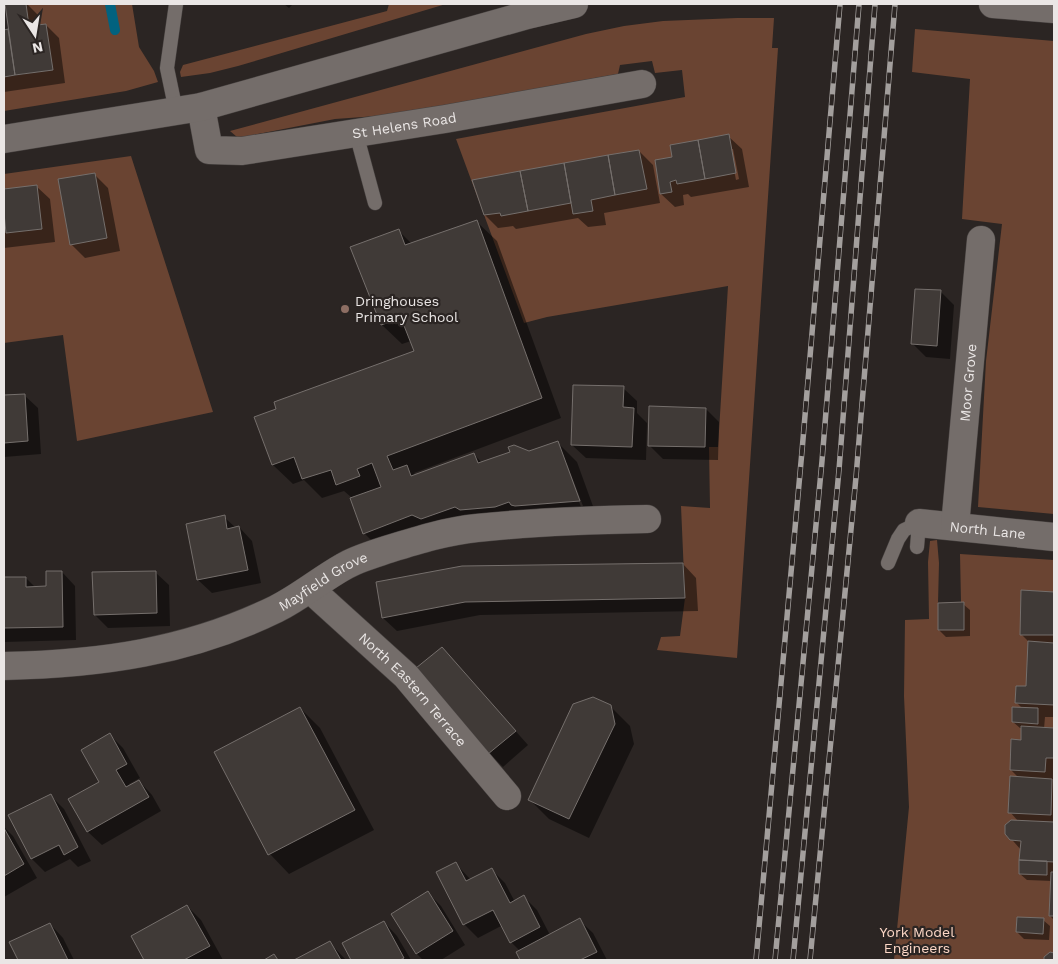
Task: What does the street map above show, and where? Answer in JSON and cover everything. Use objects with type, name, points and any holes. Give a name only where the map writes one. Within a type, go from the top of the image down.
[{"type":"street","points":[[4,139],[189,109],[527,15],[574,4]]},
{"type":"street","points":[[993,4],[1054,9]]},
{"type":"street","name":"St Helens Road","points":[[189,109],[209,150],[242,151],[642,84]]},
{"type":"street","name":"Moor Grove","points":[[955,526],[981,240]]},
{"type":"street","name":"Mayfield Grove","points":[[4,666],[60,664],[127,657],[179,646],[246,623],[277,609],[310,590],[344,566],[387,550],[437,535],[476,528],[596,520],[647,519]]},
{"type":"street","name":"North Lane","points":[[918,535],[955,526],[1054,537]]},
{"type":"street","name":"North Eastern Terrace","points":[[310,590],[406,676],[508,796]]},
{"type":"lane","points":[[176,4],[167,68],[189,109]]},
{"type":"lane","points":[[356,133],[375,202]]},
{"type":"lane","points":[[888,563],[904,530],[918,535]]},
{"type":"green space","points":[[26,4],[132,4],[139,47],[154,71],[158,82],[126,91],[4,111],[4,77],[53,70],[46,24],[29,26]]},
{"type":"green space","points":[[389,4],[446,4],[238,66],[210,73],[181,77],[180,72],[183,65],[387,11]]},
{"type":"green space","points":[[774,18],[772,48],[778,48],[737,658],[657,650],[661,637],[680,636],[685,598],[681,506],[710,508],[709,447],[718,447],[728,286],[547,317],[524,323],[456,139],[685,97],[682,70],[655,73],[652,61],[620,65],[618,74],[391,115],[335,119],[243,137],[237,137],[230,131],[586,34],[624,26],[663,21]]},
{"type":"green space","points":[[915,29],[1054,41],[1054,514],[978,507],[986,361],[1002,224],[962,219],[970,79],[912,72]]},
{"type":"green space","points":[[131,156],[213,412],[77,441],[63,335],[4,343],[4,174]]},
{"type":"green space","name":"York Model Engineers","points":[[937,540],[939,563],[938,603],[961,602],[960,554],[1054,560],[1054,960],[894,960],[909,807],[904,696],[905,620],[929,619],[928,562],[930,541]]},
{"type":"building","points":[[5,4],[26,4],[29,26],[46,24],[53,70],[15,75]]},
{"type":"building","points":[[8,29],[15,75],[4,77],[4,30]]},
{"type":"building","points":[[729,134],[736,173],[705,179],[698,140]]},
{"type":"building","points":[[698,140],[705,179],[677,184],[676,180],[670,182],[672,192],[660,194],[655,160],[672,157],[670,145]]},
{"type":"building","points":[[639,150],[647,189],[615,195],[608,155]]},
{"type":"building","points":[[608,155],[615,195],[591,200],[593,211],[573,214],[564,163]]},
{"type":"building","points":[[564,163],[571,203],[528,211],[520,171]]},
{"type":"building","points":[[520,171],[528,211],[501,216],[500,213],[484,215],[472,180]]},
{"type":"building","points":[[95,173],[107,238],[70,245],[58,179]]},
{"type":"building","points":[[37,185],[42,229],[6,233],[4,189]]},
{"type":"building","points":[[477,220],[542,398],[387,456],[393,470],[407,465],[411,476],[474,453],[478,463],[510,452],[508,447],[514,445],[529,451],[558,441],[580,501],[515,506],[509,502],[495,507],[460,510],[455,507],[421,519],[412,515],[363,534],[350,498],[381,487],[372,463],[357,469],[360,476],[336,485],[331,470],[302,479],[294,457],[272,465],[254,417],[276,409],[274,402],[414,351],[401,318],[381,325],[350,247],[399,229],[405,245]]},
{"type":"building","points":[[915,289],[941,290],[937,346],[911,344]]},
{"type":"building","points":[[573,385],[624,386],[623,407],[634,408],[632,447],[571,445]]},
{"type":"building","points":[[25,394],[28,441],[4,443],[4,395]]},
{"type":"building","points":[[649,406],[706,408],[705,447],[648,446]]},
{"type":"building","points":[[225,515],[227,529],[239,526],[248,570],[197,580],[186,524]]},
{"type":"building","points":[[683,563],[685,598],[465,602],[382,618],[376,582],[462,566]]},
{"type":"building","points":[[46,571],[62,571],[63,627],[4,628],[4,577],[26,577],[26,587],[46,586]]},
{"type":"building","points":[[156,571],[157,613],[94,615],[92,572]]},
{"type":"building","points":[[1021,590],[1054,592],[1054,635],[1020,635]]},
{"type":"building","points":[[964,602],[964,630],[938,630],[938,603]]},
{"type":"building","points":[[1028,641],[1054,643],[1054,705],[1015,703],[1016,686],[1026,686]]},
{"type":"building","points":[[442,647],[516,731],[488,754],[416,668]]},
{"type":"building","points":[[593,697],[611,705],[615,724],[569,819],[528,800],[573,704]]},
{"type":"building","points":[[300,707],[355,810],[268,855],[214,752]]},
{"type":"building","points":[[1012,707],[1038,708],[1038,724],[1012,722]]},
{"type":"building","points":[[1021,726],[1054,728],[1054,758],[1046,758],[1045,772],[1010,770],[1011,739],[1021,740]]},
{"type":"building","points":[[110,733],[127,764],[116,770],[126,787],[139,780],[149,797],[87,832],[68,799],[99,782],[81,750]]},
{"type":"building","points":[[1010,776],[1052,779],[1051,815],[1008,813]]},
{"type":"building","points":[[51,794],[78,847],[64,855],[59,845],[31,859],[8,815]]},
{"type":"building","points":[[1011,820],[1054,822],[1054,862],[1019,860],[1021,841],[1010,840],[1005,834],[1005,825]]},
{"type":"building","points":[[4,828],[24,864],[4,876]]},
{"type":"building","points":[[1019,860],[1047,861],[1047,875],[1019,874]]},
{"type":"building","points":[[456,862],[466,881],[492,868],[510,903],[524,895],[540,927],[510,943],[493,910],[463,925],[436,872]]},
{"type":"building","points":[[1051,872],[1054,872],[1054,916],[1049,916]]},
{"type":"building","points":[[428,891],[453,931],[416,954],[391,914]]},
{"type":"building","points":[[187,905],[210,946],[184,960],[144,960],[131,936]]},
{"type":"building","points":[[1017,917],[1044,918],[1043,934],[1016,932]]},
{"type":"building","points":[[580,918],[597,952],[580,960],[520,960],[516,952]]},
{"type":"building","points":[[384,921],[404,958],[400,960],[351,960],[342,943]]},
{"type":"building","points":[[50,923],[68,960],[18,960],[9,942]]},
{"type":"building","points":[[330,941],[341,960],[294,960]]},
{"type":"building","points":[[1050,952],[1054,953],[1054,960],[1044,960],[1044,957]]},
{"type":"building","points":[[274,954],[278,960],[264,960]]},
{"type":"waterway","points":[[110,4],[115,30]]},
{"type":"railway","points":[[756,960],[840,4]]},
{"type":"railway","points":[[775,960],[822,461],[859,4]]},
{"type":"railway","points":[[793,960],[839,470],[875,4]]},
{"type":"railway","points":[[810,960],[856,477],[895,4]]},
{"type":"place","name":"Dringhouses Primary School","points":[[345,309]]}]
